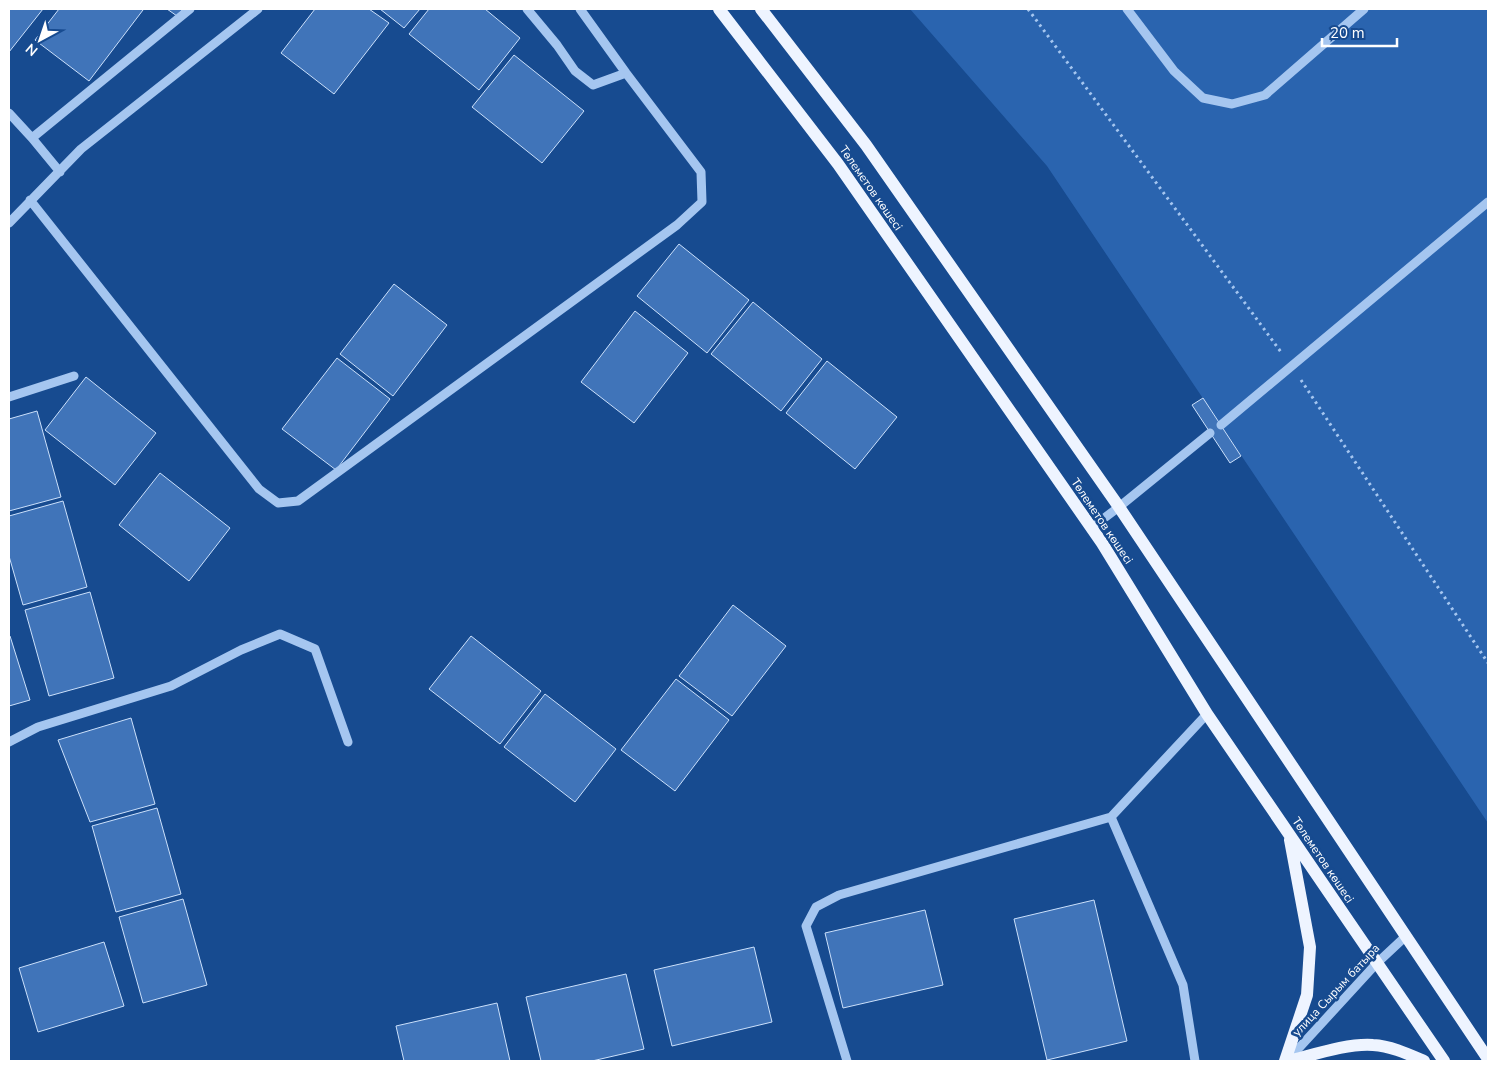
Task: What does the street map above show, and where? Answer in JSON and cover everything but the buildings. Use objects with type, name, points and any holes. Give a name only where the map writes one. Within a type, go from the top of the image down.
[{"type":"main road","name":"Төлеметов көшесі","points":[[719,9],[838,164],[1091,528],[1207,714],[1444,1061]]},
{"type":"main road","name":"Төлеметов көшесі","points":[[761,9],[866,145],[1119,507],[1488,1059]]},
{"type":"main road","points":[[1287,1061],[1307,995],[1310,947],[1289,835]]},
{"type":"main road","points":[[1287,1061],[1334,1049],[1372,1045],[1402,1051],[1424,1061]]},
{"type":"street","points":[[32,138],[190,9]]},
{"type":"street","points":[[9,223],[81,149],[258,9]]},
{"type":"street","points":[[527,9],[557,45],[575,71],[593,85],[626,73]]},
{"type":"street","points":[[30,200],[259,488],[278,503],[298,501],[678,226],[702,202],[701,172],[580,9]]},
{"type":"street","points":[[1127,9],[1174,71],[1203,98],[1232,104],[1264,95],[1364,9]]},
{"type":"street","points":[[9,113],[60,172]]},
{"type":"street","points":[[1221,425],[1488,202]]},
{"type":"street","points":[[9,398],[74,376]]},
{"type":"street","points":[[1091,528],[1210,433]]},
{"type":"street","points":[[9,742],[38,727],[171,686],[241,650],[280,634],[315,649],[348,742]]},
{"type":"street","points":[[847,1061],[806,926],[816,907],[839,895],[1111,817],[1207,714]]},
{"type":"street","points":[[1111,817],[1182,985],[1195,1061]]},
{"type":"street","name":"улица Сырым батыра","points":[[1287,1061],[1376,964],[1406,936]]},
{"type":"path","points":[[1028,9],[1291,365],[1488,663]]},
{"type":"shaded area","points":[[910,9],[1488,9],[1488,823],[1047,166]]}]
